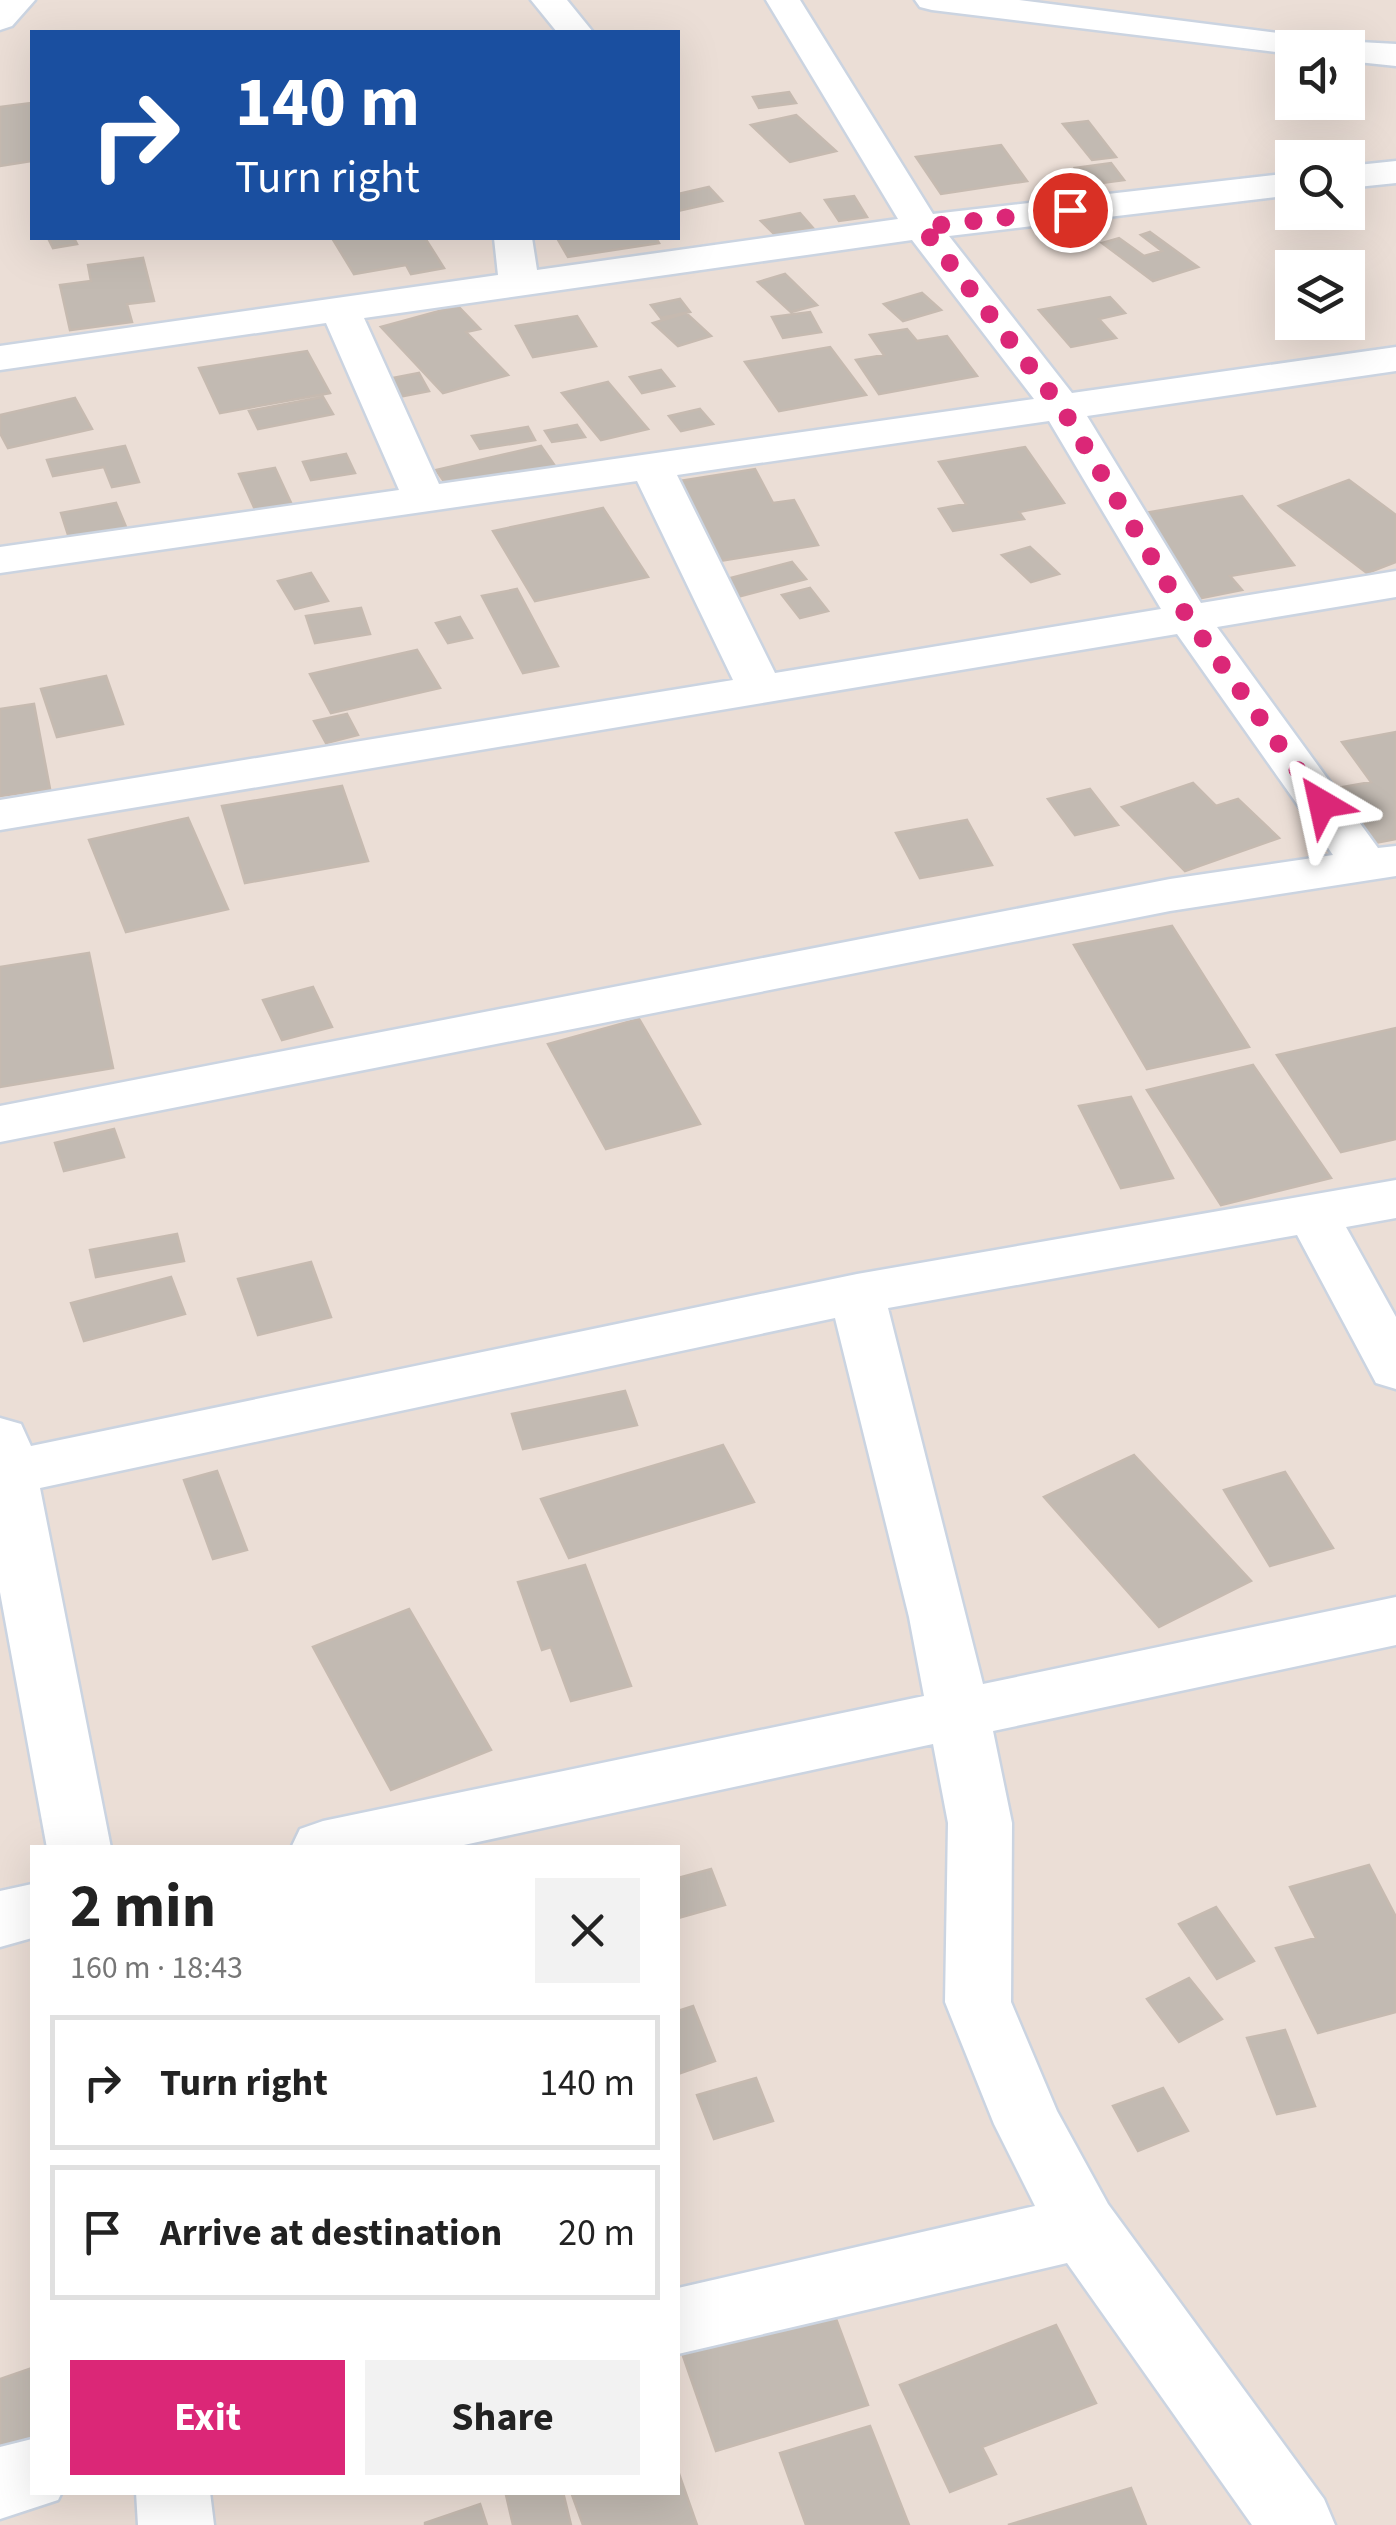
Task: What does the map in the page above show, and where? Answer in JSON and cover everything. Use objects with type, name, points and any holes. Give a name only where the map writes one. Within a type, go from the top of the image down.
[{"type":"street","points":[[0,19],[18,0]]},
{"type":"street","points":[[548,0],[573,30]]},
{"type":"street","points":[[0,1124],[1170,895],[1381,863],[1188,618],[1062,408],[922,227],[783,0]]},
{"type":"street","points":[[932,0],[1275,42]]},
{"type":"street","points":[[1365,52],[1396,56]]},
{"type":"street","points":[[1365,175],[1396,172]]},
{"type":"street","points":[[0,358],[922,227],[1275,186]]},
{"type":"street","points":[[512,240],[519,284]]},
{"type":"street","points":[[340,309],[424,500]]},
{"type":"street","points":[[0,560],[1396,359]]},
{"type":"street","points":[[652,467],[760,688]]},
{"type":"street","points":[[0,815],[1396,584]]},
{"type":"street","points":[[78,1845],[2,1461],[857,1294],[1396,1199]]},
{"type":"street","points":[[1313,1216],[1396,1368]]},
{"type":"street","points":[[857,1294],[939,1617],[980,1823],[978,2002],[1028,2124],[1083,2227],[1297,2525]]},
{"type":"street","points":[[337,1845],[1396,1621]]},
{"type":"street","points":[[0,1919],[30,1911]]},
{"type":"street","points":[[680,2321],[1083,2227]]},
{"type":"street","points":[[0,2484],[30,2476]]},
{"type":"street","points":[[173,2495],[176,2525]]},
{"type":"building","points":[[789,92],[796,103],[759,108],[753,97]]},
{"type":"building","points":[[30,103],[30,161],[0,166],[0,107]]},
{"type":"building","points":[[796,115],[836,151],[790,162],[751,125]]},
{"type":"building","points":[[1088,121],[1116,157],[1092,160],[1063,124]]},
{"type":"building","points":[[1001,145],[1027,181],[941,194],[916,157]]},
{"type":"building","points":[[1111,163],[1124,180],[1087,185],[1075,168]]},
{"type":"building","points":[[709,187],[722,201],[680,211],[680,194]]},
{"type":"building","points":[[854,196],[867,217],[839,221],[825,200]]},
{"type":"building","points":[[800,213],[813,228],[776,236],[761,221]]},
{"type":"building","points":[[1150,232],[1198,267],[1153,281],[1102,243],[1119,238],[1144,256],[1162,251],[1141,235]]},
{"type":"building","points":[[49,240],[75,240],[77,244],[53,248]]},
{"type":"building","points":[[333,240],[426,240],[444,268],[411,274],[406,265],[354,274]]},
{"type":"building","points":[[558,240],[659,243],[568,257]]},
{"type":"building","points":[[143,258],[154,301],[127,304],[132,322],[70,330],[60,285],[91,281],[88,265]]},
{"type":"building","points":[[785,274],[817,305],[791,312],[758,282]]},
{"type":"building","points":[[922,293],[941,310],[903,321],[884,304]]},
{"type":"building","points":[[1110,297],[1125,313],[1099,319],[1116,338],[1071,347],[1039,310]]},
{"type":"building","points":[[680,299],[690,312],[661,318],[651,305]]},
{"type":"building","points":[[458,306],[480,329],[466,332],[508,375],[443,393],[381,327]]},
{"type":"building","points":[[810,312],[821,332],[783,338],[772,317]]},
{"type":"building","points":[[686,313],[711,336],[678,346],[653,323]]},
{"type":"building","points":[[577,316],[596,346],[533,357],[516,326]]},
{"type":"building","points":[[907,329],[917,341],[947,336],[977,376],[879,394],[856,360],[884,355],[870,335]]},
{"type":"building","points":[[830,347],[866,395],[779,411],[745,362]]},
{"type":"building","points":[[307,351],[330,393],[220,413],[199,368]]},
{"type":"building","points":[[661,370],[674,386],[642,393],[630,377]]},
{"type":"building","points":[[419,373],[429,391],[393,398],[383,380]]},
{"type":"building","points":[[608,382],[648,429],[601,440],[562,393]]},
{"type":"building","points":[[323,397],[333,414],[258,429],[249,411]]},
{"type":"building","points":[[75,398],[92,429],[8,448],[0,433],[0,415]]},
{"type":"building","points":[[700,409],[713,424],[681,431],[669,416]]},
{"type":"building","points":[[577,425],[585,437],[552,442],[545,431]]},
{"type":"building","points":[[528,427],[535,440],[480,449],[472,436]]},
{"type":"building","points":[[125,446],[139,482],[112,487],[104,467],[53,476],[47,460]]},
{"type":"building","points":[[541,446],[555,466],[450,490],[436,470]]},
{"type":"building","points":[[1025,447],[1064,503],[1019,512],[1024,519],[953,531],[939,509],[966,504],[939,462]]},
{"type":"building","points":[[346,454],[355,473],[311,480],[303,462]]},
{"type":"building","points":[[275,468],[293,507],[257,514],[239,474]]},
{"type":"building","points":[[755,469],[773,503],[794,500],[818,545],[707,563],[667,483]]},
{"type":"building","points":[[1349,480],[1396,515],[1396,562],[1367,573],[1279,506]]},
{"type":"building","points":[[1242,496],[1294,565],[1230,576],[1242,590],[1196,599],[1134,515]]},
{"type":"building","points":[[116,503],[129,534],[71,544],[61,513]]},
{"type":"building","points":[[603,508],[648,577],[535,601],[493,531]]},
{"type":"building","points":[[1030,547],[1059,574],[1031,582],[1002,555]]},
{"type":"building","points":[[792,562],[806,579],[737,597],[723,580]]},
{"type":"building","points":[[311,573],[328,601],[295,609],[278,581]]},
{"type":"building","points":[[810,588],[828,611],[800,618],[782,595]]},
{"type":"building","points":[[517,589],[558,666],[523,673],[482,596]]},
{"type":"building","points":[[361,608],[370,634],[315,643],[306,616]]},
{"type":"building","points":[[460,617],[472,638],[448,643],[436,623]]},
{"type":"building","points":[[417,650],[440,688],[331,713],[310,674]]},
{"type":"building","points":[[106,676],[123,724],[57,737],[41,689]]},
{"type":"building","points":[[34,704],[50,789],[0,796],[0,709]]},
{"type":"building","points":[[347,714],[358,735],[326,743],[314,721]]},
{"type":"building","points":[[1396,732],[1396,839],[1359,846],[1321,791],[1371,782],[1342,742]]},
{"type":"building","points":[[1193,783],[1216,806],[1238,799],[1279,838],[1185,871],[1122,807]]},
{"type":"building","points":[[342,786],[368,861],[245,883],[222,806]]},
{"type":"building","points":[[1090,789],[1118,825],[1075,835],[1048,799]]},
{"type":"building","points":[[188,818],[228,909],[126,932],[89,840]]},
{"type":"building","points":[[967,820],[992,865],[920,878],[896,833]]},
{"type":"building","points":[[1172,926],[1249,1047],[1147,1069],[1074,945]]},
{"type":"building","points":[[89,953],[113,1068],[0,1087],[0,967]]},
{"type":"building","points":[[313,987],[332,1027],[282,1040],[263,1000]]},
{"type":"building","points":[[639,1019],[700,1124],[606,1149],[548,1044]]},
{"type":"building","points":[[1396,1028],[1396,1139],[1341,1152],[1277,1055]]},
{"type":"building","points":[[1253,1065],[1331,1178],[1221,1205],[1147,1090]]},
{"type":"building","points":[[1131,1097],[1173,1178],[1121,1188],[1079,1106]]},
{"type":"building","points":[[114,1129],[124,1157],[64,1171],[55,1143]]},
{"type":"building","points":[[177,1234],[184,1261],[96,1277],[90,1250]]},
{"type":"building","points":[[311,1262],[331,1317],[258,1335],[238,1279]]},
{"type":"building","points":[[171,1277],[185,1314],[84,1341],[71,1303]]},
{"type":"building","points":[[625,1391],[637,1425],[523,1449],[512,1414]]},
{"type":"building","points":[[723,1445],[754,1502],[569,1558],[541,1499]]},
{"type":"building","points":[[1134,1455],[1251,1581],[1159,1627],[1044,1497]]},
{"type":"building","points":[[217,1471],[247,1550],[213,1559],[184,1480]]},
{"type":"building","points":[[1285,1472],[1333,1548],[1270,1566],[1224,1490]]},
{"type":"building","points":[[585,1565],[631,1686],[571,1701],[551,1647],[542,1650],[518,1582]]},
{"type":"building","points":[[409,1609],[491,1750],[391,1790],[313,1647]]},
{"type":"building","points":[[1369,1865],[1396,1917],[1396,2012],[1318,2033],[1276,1948],[1316,1938],[1290,1887]]},
{"type":"building","points":[[711,1869],[725,1905],[680,1917],[680,1877]]},
{"type":"building","points":[[1216,1907],[1254,1961],[1217,1979],[1179,1924]]},
{"type":"building","points":[[1189,1978],[1222,2019],[1179,2042],[1147,1999]]},
{"type":"building","points":[[693,2006],[715,2061],[680,2073],[680,2010]]},
{"type":"building","points":[[1285,2030],[1315,2106],[1277,2114],[1247,2038]]},
{"type":"building","points":[[756,2078],[773,2121],[714,2139],[697,2095]]},
{"type":"building","points":[[1163,2088],[1188,2131],[1138,2151],[1113,2106]]},
{"type":"building","points":[[832,2308],[868,2405],[716,2451],[682,2353]]},
{"type":"building","points":[[1056,2325],[1096,2403],[982,2447],[996,2474],[950,2492],[900,2385]]},
{"type":"building","points":[[30,2369],[30,2445],[0,2455],[0,2379]]},
{"type":"building","points":[[870,2426],[909,2525],[806,2525],[780,2453]]},
{"type":"building","points":[[680,2477],[697,2525],[583,2525],[572,2495],[680,2495]]},
{"type":"building","points":[[1131,2488],[1146,2525],[1008,2525]]},
{"type":"building","points":[[506,2495],[564,2495],[571,2525],[513,2525]]},
{"type":"building","points":[[480,2504],[487,2525],[425,2525],[425,2523]]},
{"type":"route","points":[[1070,210],[922,227],[1062,408],[1188,618],[1322,804]]}]
